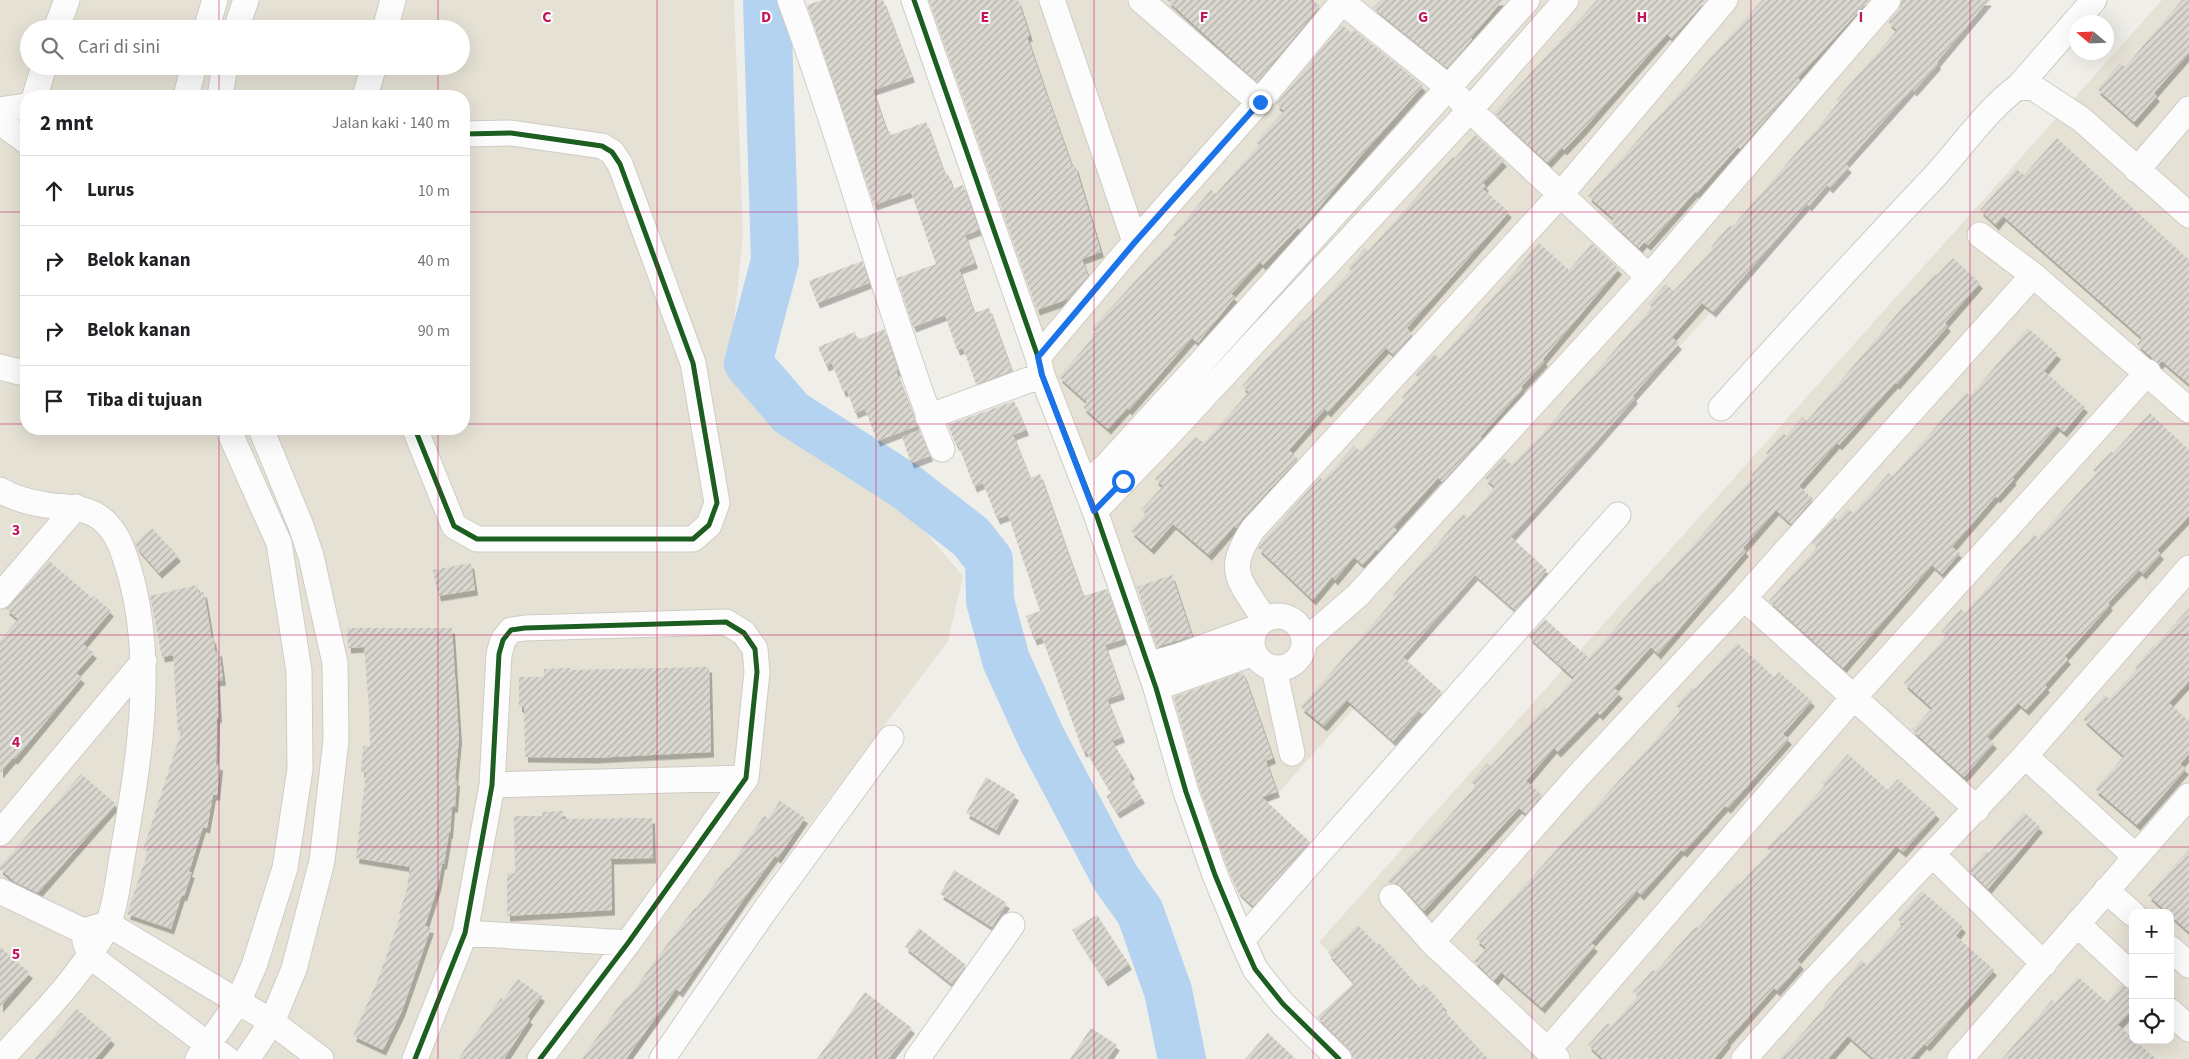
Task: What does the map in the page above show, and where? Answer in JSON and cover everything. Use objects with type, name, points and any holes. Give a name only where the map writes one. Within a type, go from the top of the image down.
[{"type":"street","points":[[59,20],[67,0]]},
{"type":"street","points":[[209,20],[215,0]]},
{"type":"street","points":[[239,20],[246,0]]},
{"type":"street","points":[[387,20],[393,0]]},
{"type":"street","points":[[790,0],[821,83],[870,243],[928,416],[942,449]]},
{"type":"street","points":[[914,0],[1040,366],[1085,485],[1156,688],[1186,792],[1215,875],[1255,969],[1283,1004],[1339,1059]]},
{"type":"street","points":[[1052,0],[1135,242]]},
{"type":"street","points":[[1141,0],[1260,102]]},
{"type":"street","points":[[1085,485],[1107,465],[1197,367],[1526,0]]},
{"type":"street","points":[[1094,511],[1470,110],[1566,0]]},
{"type":"street","points":[[1260,624],[1238,577],[1236,562],[1241,547],[1253,529],[1561,194],[1724,0]]},
{"type":"street","points":[[1305,642],[1358,595],[1649,276],[1888,0]]},
{"type":"street","points":[[1721,408],[1825,292],[1959,149],[2002,98],[2019,86],[2094,0]]},
{"type":"street","points":[[928,416],[1040,366],[1135,242],[1260,102],[1342,1],[1448,86],[1470,110],[1649,276]]},
{"type":"street","points":[[37,90],[41,75]]},
{"type":"street","points":[[188,90],[192,75]]},
{"type":"street","points":[[221,90],[224,75]]},
{"type":"street","points":[[367,90],[371,75]]},
{"type":"street","points":[[2019,86],[2034,88],[2080,119],[2189,215]]},
{"type":"street","points":[[0,110],[20,107]]},
{"type":"street","points":[[2137,170],[2189,109]]},
{"type":"street","points":[[0,122],[20,137]]},
{"type":"street","points":[[417,435],[454,526],[477,539],[693,539],[709,524],[717,503],[693,363],[620,164],[612,152],[602,146],[511,133],[470,134]]},
{"type":"street","points":[[1980,235],[2033,274],[2148,372],[2189,410]]},
{"type":"street","points":[[1432,942],[1578,776],[1744,598],[2033,274]]},
{"type":"street","points":[[0,367],[20,372]]},
{"type":"street","points":[[1197,367],[1216,383]]},
{"type":"street","points":[[1392,897],[1432,942],[1553,1054],[1854,697],[2148,372]]},
{"type":"street","points":[[83,932],[90,956],[212,1054],[254,966],[285,868],[300,768],[299,671],[279,543],[231,435]]},
{"type":"street","points":[[247,1059],[272,1022],[294,968],[322,861],[336,740],[335,663],[326,624],[301,526],[263,435]]},
{"type":"street","points":[[0,490],[8,495],[46,505],[76,507],[102,519],[118,536],[133,584],[144,661],[139,760],[108,924],[90,956],[58,996],[1,1059]]},
{"type":"street","points":[[0,596],[76,507]]},
{"type":"street","points":[[1242,940],[1618,515]]},
{"type":"street","points":[[1744,1059],[1823,970],[2025,756],[2189,568]]},
{"type":"street","points":[[1744,598],[1977,808]]},
{"type":"street","points":[[1148,665],[1179,656],[1260,624],[1274,615],[1286,616],[1296,621],[1302,630],[1305,642],[1303,653],[1296,662],[1286,668],[1274,668],[1265,664],[1254,652],[1252,639],[1260,624]]},
{"type":"street","points":[[415,1059],[465,933],[492,784],[499,654],[503,640],[511,630],[726,622],[744,633],[755,649],[758,672],[746,778],[628,943],[540,1059]]},
{"type":"street","points":[[1156,688],[1254,652]]},
{"type":"street","points":[[0,833],[144,661]]},
{"type":"street","points":[[1274,668],[1292,754]]},
{"type":"street","points":[[662,1059],[763,913],[891,738]]},
{"type":"street","points":[[2025,756],[2135,856]]},
{"type":"street","points":[[492,784],[746,778]]},
{"type":"street","points":[[1960,1059],[2189,796]]},
{"type":"street","points":[[1933,855],[2044,964]]},
{"type":"street","points":[[2106,890],[2129,910]]},
{"type":"street","points":[[0,891],[83,932],[108,924],[272,1022],[321,1059]]},
{"type":"street","points":[[2077,924],[2129,972]]},
{"type":"street","points":[[917,1059],[1012,925]]},
{"type":"street","points":[[465,933],[628,943]]},
{"type":"street","points":[[2174,952],[2189,966]]},
{"type":"street","points":[[2174,1015],[2189,1029]]},
{"type":"shaded area","points":[[0,0],[734,0],[743,233],[733,333],[763,403],[894,495],[963,576],[948,641],[633,1059],[0,1059]]},
{"type":"shaded area","points":[[925,0],[1991,0],[1217,861]]},
{"type":"shaded area","points":[[2162,0],[2189,0],[2189,1059],[1434,1059],[1319,942],[2108,60],[2114,60],[2114,54]]},
{"type":"building","points":[[822,0],[883,0],[912,77],[873,90],[887,132],[890,131],[891,135],[926,122],[945,175],[948,174],[953,189],[963,185],[979,230],[965,235],[975,263],[959,269],[974,313],[989,308],[1012,371],[976,384],[963,348],[957,350],[945,315],[913,327],[897,278],[936,264],[911,192],[874,205],[807,5]]},
{"type":"building","points":[[929,0],[1018,0],[1030,36],[1027,37],[1072,166],[1075,165],[1101,252],[1082,259],[1088,276],[1068,299],[1037,310]]},
{"type":"building","points":[[1167,0],[1313,0],[1320,6],[1257,82]]},
{"type":"building","points":[[1381,0],[1503,0],[1447,68],[1373,8]]},
{"type":"building","points":[[1597,0],[1706,0],[1672,39],[1667,34],[1583,130],[1564,150],[1562,148],[1548,163],[1494,113]]},
{"type":"building","points":[[1762,0],[1869,0],[1798,78],[1800,80],[1740,149],[1738,147],[1648,245],[1644,242],[1639,248],[1611,222],[1614,219],[1588,196]]},
{"type":"building","points":[[1902,0],[1989,0],[1937,62],[1938,64],[1914,91],[1912,89],[1845,164],[1849,167],[1830,188],[1827,185],[1809,206],[1807,204],[1713,312],[1702,303],[1672,337],[1679,344],[1633,396],[1635,398],[1511,537],[1547,570],[1515,610],[1475,575],[1403,657],[1442,692],[1423,714],[1419,711],[1393,741],[1347,700],[1324,726],[1301,707],[1396,597],[1393,595],[1463,514],[1468,518],[1495,487],[1485,478],[1503,457],[1512,465],[1534,443],[1652,307],[1648,304],[1666,284],[1674,291],[1713,248],[1711,247],[1730,225],[1732,227],[1814,132],[1839,102],[1836,100],[1897,30],[1888,22],[1899,9]]},
{"type":"building","points":[[2182,0],[2189,0],[2189,53],[2154,93],[2157,96],[2134,122],[2097,89],[2120,63],[2125,67]]},
{"type":"building","points":[[1342,25],[1351,33],[1354,30],[1423,86],[1360,157],[1301,230],[1298,228],[1263,265],[1260,262],[1231,294],[1235,297],[1198,343],[1192,338],[1129,410],[1127,408],[1108,429],[1083,407],[1087,402],[1059,377],[1097,333],[1092,328],[1176,237],[1173,235],[1211,190],[1216,194],[1259,145],[1256,142],[1284,111],[1276,104]]},
{"type":"building","points":[[1475,135],[1504,161],[1483,183],[1486,186],[1483,189],[1509,212],[1407,328],[1412,334],[1394,355],[1386,348],[1328,412],[1325,409],[1289,450],[1298,459],[1242,519],[1237,528],[1234,526],[1209,555],[1173,524],[1151,549],[1131,531],[1146,514],[1141,510],[1163,486],[1155,479],[1196,437],[1204,443],[1249,392],[1242,386],[1351,270],[1348,268],[1365,248],[1368,251],[1453,156],[1455,158]]},
{"type":"building","points":[[2057,138],[2189,260],[2189,384],[2162,361],[2159,364],[2137,344],[2142,338],[2003,216],[1996,225],[1980,210],[2016,169],[2024,175]]},
{"type":"building","points":[[1539,243],[1569,270],[1592,244],[1619,269],[1543,359],[1545,361],[1521,387],[1523,389],[1442,482],[1438,478],[1394,527],[1397,530],[1363,565],[1354,557],[1335,580],[1332,577],[1313,600],[1258,548],[1320,478],[1323,480],[1354,446],[1360,451],[1405,400],[1402,397],[1419,378],[1415,374],[1434,354],[1440,359]]},
{"type":"building","points":[[1953,258],[1980,283],[1945,323],[1948,326],[1897,384],[1895,383],[1839,445],[1837,443],[1799,486],[1813,499],[1791,524],[1776,510],[1743,548],[1746,551],[1658,654],[1651,647],[1614,688],[1620,693],[1600,715],[1597,712],[1558,752],[1554,748],[1526,781],[1542,795],[1526,814],[1519,808],[1424,911],[1402,887],[1387,882],[1416,850],[1418,851],[1476,786],[1471,782],[1487,763],[1491,766],[1545,707],[1547,709],[1574,678],[1529,637],[1545,619],[1589,658],[1657,581],[1659,583],[1753,477],[1751,475],[1768,455],[1766,453],[1783,433],[1786,436],[1803,417],[1807,421],[1913,295],[1915,296],[1935,273],[1937,275]]},
{"type":"building","points":[[862,261],[869,283],[817,303],[809,281]]},
{"type":"building","points":[[2028,328],[2058,354],[2044,371],[2085,407],[2064,432],[2057,426],[2012,478],[2014,479],[1997,498],[1996,496],[1952,547],[1960,553],[1942,574],[1932,565],[1843,668],[1769,601],[1817,547],[1812,543],[1835,518],[1837,520],[1848,508],[1853,513],[1889,473],[1893,476],[1966,392],[1970,396]]},
{"type":"building","points":[[884,329],[898,371],[896,371],[917,426],[877,441],[865,409],[855,413],[847,390],[843,392],[832,363],[826,366],[818,347],[855,332],[858,340]]},
{"type":"building","points":[[1014,401],[1026,430],[1013,435],[1030,478],[1040,474],[1083,596],[1107,589],[1124,639],[1105,645],[1122,694],[1107,699],[1122,737],[1112,741],[1132,774],[1129,776],[1142,798],[1117,813],[1106,796],[1111,793],[1086,751],[1083,752],[1042,637],[1034,640],[1026,616],[1040,611],[1008,515],[997,519],[983,483],[974,487],[958,444],[956,445],[948,425]]},
{"type":"building","points":[[2150,413],[2189,450],[2189,516],[2157,550],[2161,554],[2143,574],[2139,570],[2108,603],[2110,605],[2065,656],[2068,659],[2045,685],[2047,687],[2026,710],[2018,703],[1987,737],[1994,743],[1964,777],[1912,730],[1932,708],[1904,683],[1946,636],[1941,632],[1961,609],[1965,613],[2034,534],[2038,538],[2096,473],[2093,470],[2111,451],[2113,453]]},
{"type":"building","points":[[919,430],[930,456],[911,463],[902,437]]},
{"type":"building","points":[[152,528],[178,556],[159,573],[137,548],[135,543]]},
{"type":"building","points":[[49,561],[92,598],[94,596],[111,611],[83,644],[94,653],[76,673],[82,678],[15,759],[13,758],[0,773],[0,640],[18,619],[6,609]]},
{"type":"building","points":[[471,563],[475,590],[438,596],[433,570]]},
{"type":"building","points":[[1172,575],[1192,636],[1157,647],[1137,587]]},
{"type":"building","points":[[197,585],[199,593],[204,592],[212,640],[213,637],[215,652],[219,651],[223,680],[217,681],[219,717],[217,718],[216,764],[220,765],[217,795],[213,795],[207,828],[203,827],[189,872],[192,872],[171,929],[127,914],[148,851],[143,850],[183,726],[178,733],[173,655],[162,657],[150,596]]},
{"type":"building","points":[[2189,608],[2189,681],[2169,703],[2189,721],[2189,754],[2180,764],[2186,769],[2137,825],[2095,789],[2124,756],[2083,719],[2105,695],[2109,699],[2137,669],[2135,667],[2154,645]]},
{"type":"building","points":[[347,628],[452,628],[459,738],[455,780],[457,780],[455,807],[452,807],[450,833],[444,864],[442,864],[438,886],[425,926],[431,928],[402,1011],[383,1050],[353,1036],[377,982],[401,915],[399,914],[407,889],[410,867],[356,858],[366,772],[361,772],[363,746],[370,746],[369,708],[364,647],[348,648]]},
{"type":"building","points":[[1737,643],[1774,677],[1779,672],[1812,701],[1783,734],[1789,739],[1728,808],[1725,806],[1684,852],[1681,850],[1641,895],[1637,891],[1591,943],[1595,946],[1542,1008],[1501,972],[1494,981],[1474,961],[1486,948],[1476,939],[1681,710],[1676,706],[1692,687],[1695,689]]},
{"type":"building","points":[[709,667],[711,752],[593,758],[525,757],[524,707],[519,707],[519,677],[544,677],[544,669]]},
{"type":"building","points":[[1243,672],[1273,758],[1266,761],[1277,792],[1262,797],[1310,842],[1253,906],[1238,892],[1228,870],[1198,783],[1174,697]]},
{"type":"building","points":[[1848,754],[1888,790],[1898,779],[1937,814],[1903,852],[1896,846],[1797,960],[1801,964],[1777,991],[1774,988],[1727,1041],[1714,1059],[1603,1059],[1588,1045],[1608,1023],[1611,1026],[1638,996],[1633,992],[1653,970],[1655,972],[1696,926],[1698,928],[1738,882],[1740,884],[1770,851],[1767,848],[1782,831],[1783,833],[1825,785],[1822,783]]},
{"type":"building","points":[[81,774],[116,804],[38,893],[15,882],[0,869],[0,866]]},
{"type":"building","points":[[986,777],[1016,795],[996,830],[966,813]]},
{"type":"building","points":[[780,801],[805,818],[778,858],[775,856],[746,896],[680,992],[676,989],[626,1059],[582,1059],[626,996],[628,998],[677,931],[727,867],[729,868],[764,816],[768,818]]},
{"type":"building","points":[[563,811],[563,819],[652,818],[653,858],[611,859],[612,910],[507,916],[507,873],[515,873],[514,816],[542,816],[542,812]]},
{"type":"building","points":[[2024,812],[2040,827],[1988,889],[1969,870],[1986,851],[1989,853]]},
{"type":"building","points":[[2189,849],[2189,932],[2174,919],[2174,909],[2164,909],[2148,895]]},
{"type":"building","points":[[954,870],[1007,903],[992,927],[940,894]]},
{"type":"building","points":[[1922,891],[1963,927],[1956,936],[1994,970],[1927,1046],[1924,1044],[1911,1059],[1874,1059],[1848,1036],[1828,1059],[1779,1059],[1825,1008],[1823,1006],[1861,960],[1867,965],[1903,924],[1897,919]]},
{"type":"building","points":[[1097,915],[1129,964],[1105,981],[1072,930]]},
{"type":"building","points":[[1358,925],[1377,945],[1379,943],[1420,988],[1424,984],[1444,1006],[1442,1008],[1488,1059],[1353,1059],[1349,1049],[1317,1017],[1354,983],[1328,953]]},
{"type":"building","points":[[919,928],[966,965],[952,984],[905,947]]},
{"type":"building","points":[[0,947],[30,973],[0,1007]]},
{"type":"building","points":[[2078,977],[2107,1002],[2122,985],[2129,988],[2129,1013],[2118,1025],[2129,1035],[2129,1044],[2139,1044],[2156,1059],[2002,1059],[2052,1000],[2055,1003]]},
{"type":"building","points":[[518,979],[542,996],[527,1017],[530,1019],[504,1059],[458,1059],[501,998],[503,1000]]},
{"type":"building","points":[[865,992],[912,1028],[888,1059],[817,1059]]},
{"type":"building","points":[[77,1009],[112,1039],[95,1059],[34,1059]]},
{"type":"building","points":[[1091,1028],[1117,1045],[1107,1059],[1070,1059]]},
{"type":"building","points":[[1268,1033],[1296,1059],[1245,1059]]},
{"type":"waterway","points":[[767,0],[775,261],[748,363],[791,413],[904,485],[971,537],[989,560],[990,601],[1006,660],[1041,737],[1115,877],[1140,912],[1168,991],[1182,1059]]},
{"type":"cycle path","points":[[914,0],[1038,357],[1042,375],[1095,511],[1156,688],[1186,792],[1215,875],[1255,969],[1283,1004],[1339,1059]]},
{"type":"cycle path","points":[[417,435],[454,526],[477,539],[693,539],[709,525],[717,503],[693,363],[620,164],[612,152],[602,146],[511,133],[470,134]]},
{"type":"cycle path","points":[[415,1059],[465,933],[492,785],[499,654],[503,640],[511,630],[525,628],[726,622],[744,633],[755,649],[757,672],[746,778],[628,943],[540,1059]]},
{"type":"route","points":[[1123,481],[1094,511],[1042,375],[1038,357],[1135,242],[1260,102]]}]
